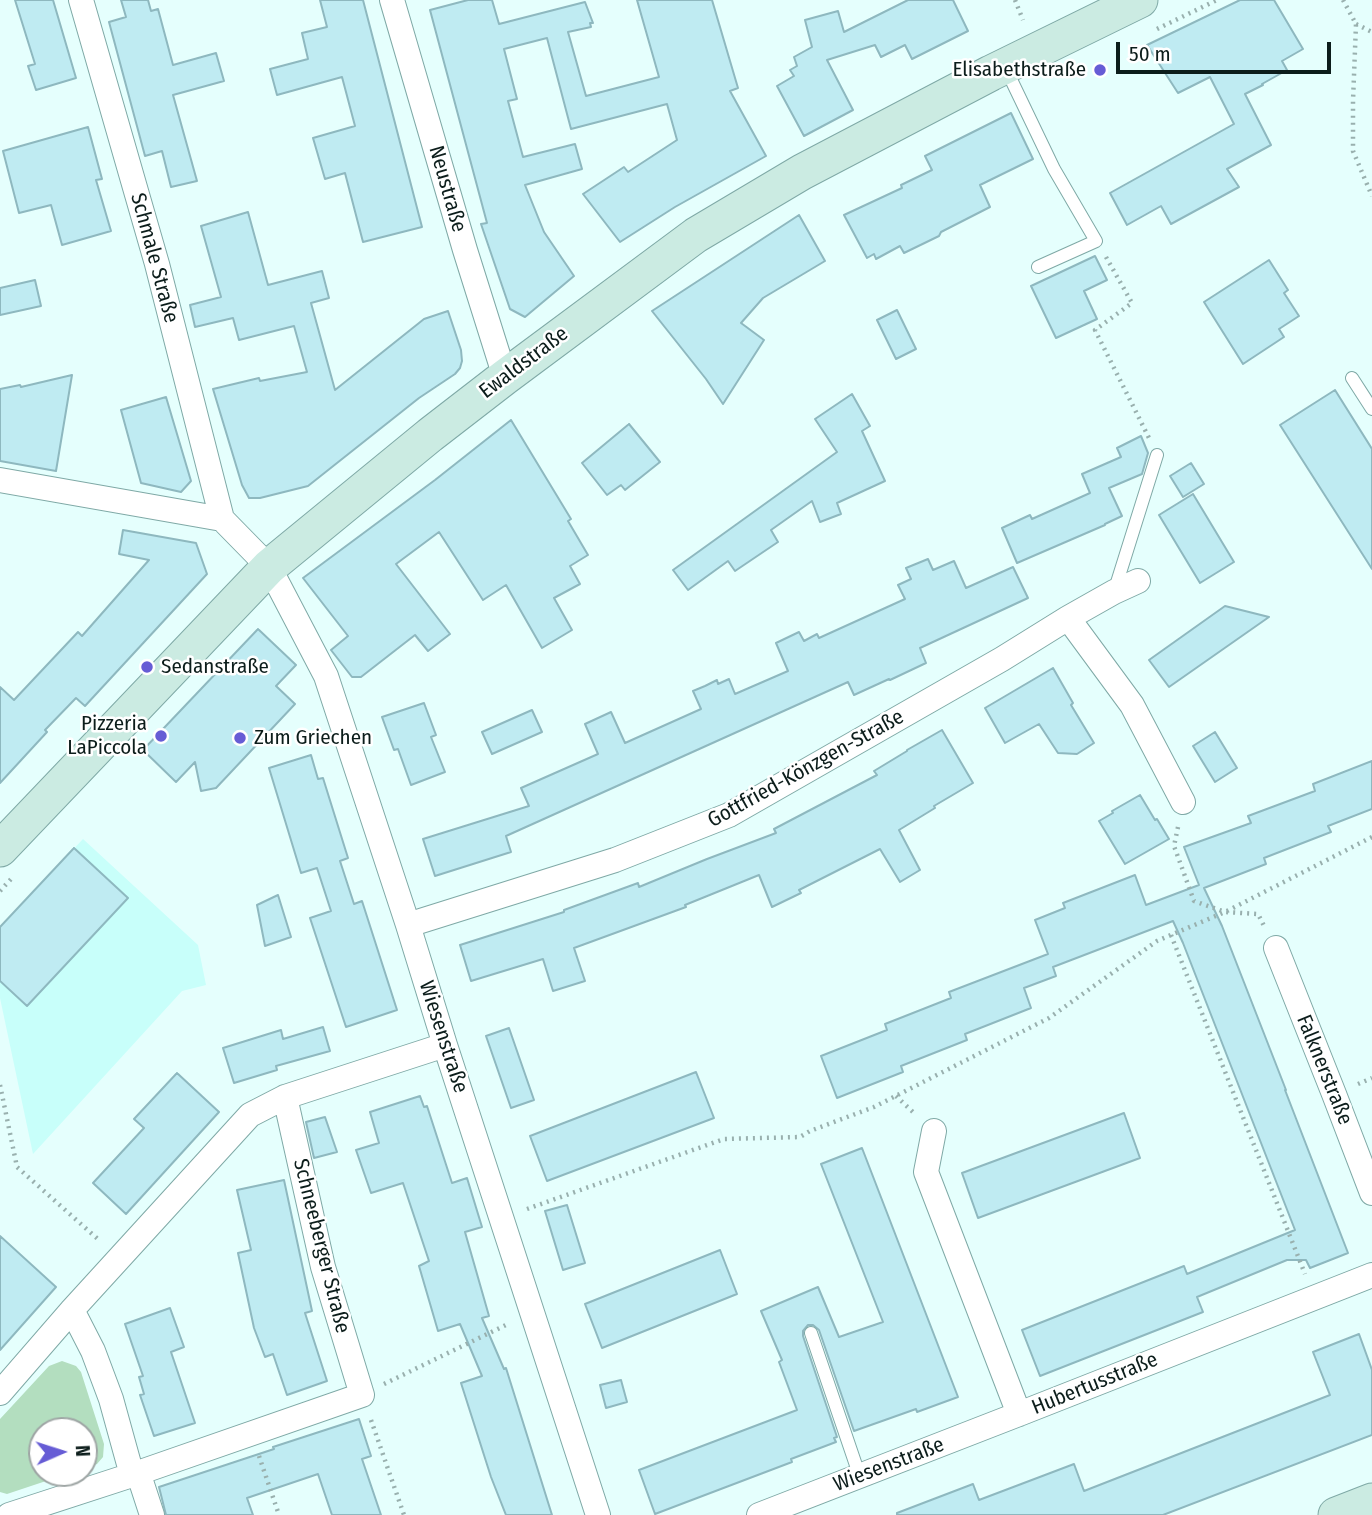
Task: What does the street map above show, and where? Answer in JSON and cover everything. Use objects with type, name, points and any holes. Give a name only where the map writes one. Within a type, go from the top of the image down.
[{"type":"main road","name":"Ewaldstraße","points":[[9,860],[269,567],[505,377],[696,235],[802,172],[1004,66],[1140,0]]},
{"type":"main road","points":[[1336,1515],[1372,1501]]},
{"type":"street","name":"Schmale Straße","points":[[81,0],[157,264],[222,519]]},
{"type":"street","name":"Neustraße","points":[[393,0],[465,250],[505,377]]},
{"type":"street","points":[[0,480],[222,519],[269,567]]},
{"type":"street","name":"Wiesenstraße","points":[[269,567],[326,676],[598,1515]]},
{"type":"street","name":"Gottfried-Könzgen-Straße","points":[[408,925],[615,860],[729,815],[1002,659],[1068,618],[1138,581]]},
{"type":"street","points":[[1068,618],[1132,705],[1183,802]]},
{"type":"street","name":"Falknerstraße","points":[[1276,948],[1372,1193]]},
{"type":"street","points":[[0,1393],[250,1115],[285,1097],[445,1045]]},
{"type":"street","name":"Schneeberger Straße","points":[[285,1097],[323,1268],[362,1395]]},
{"type":"street","name":"Hubertusstraße","points":[[934,1131],[926,1172],[1019,1414],[1372,1275]]},
{"type":"street","points":[[72,1310],[93,1351],[135,1474],[152,1515]]},
{"type":"street","points":[[18,1513],[362,1395]]},
{"type":"street","name":"Wiesenstraße","points":[[759,1515],[1019,1414]]},
{"type":"lane","points":[[1004,66],[1054,169],[1096,241],[1038,267]]},
{"type":"lane","points":[[1352,378],[1372,409]]},
{"type":"lane","points":[[1114,593],[1157,455]]},
{"type":"lane","points":[[811,1333],[860,1477]]},
{"type":"path","points":[[1015,0],[1023,20]]},
{"type":"path","points":[[1145,34],[1217,0]]},
{"type":"path","points":[[1343,0],[1356,23],[1372,32]]},
{"type":"path","points":[[1356,23],[1353,151],[1372,196]]},
{"type":"path","points":[[1096,241],[1132,303],[1095,330],[1157,455]]},
{"type":"path","points":[[1183,802],[1174,846],[1194,901],[1225,912],[1258,915],[1276,948]]},
{"type":"path","points":[[502,1217],[724,1139],[800,1137],[874,1107],[1049,1018],[1157,941],[1225,912],[1372,836]]},
{"type":"path","points":[[0,891],[9,860]]},
{"type":"path","points":[[1171,935],[1314,1298]]},
{"type":"path","points":[[0,1085],[17,1167],[120,1258]]},
{"type":"path","points":[[404,1515],[362,1395],[531,1313]]},
{"type":"path","points":[[251,1433],[279,1515]]},
{"type":"shaded area","points":[[83,839],[198,945],[206,985],[182,991],[33,1154],[0,998],[0,927]]},
{"type":"green space","points":[[62,1361],[76,1366],[81,1372],[95,1417],[28,1417],[28,1487],[7,1494],[0,1492],[0,1419],[49,1366]]},
{"type":"green space","points":[[98,1425],[104,1444],[103,1457],[98,1463]]},
{"type":"building","points":[[15,0],[53,0],[76,78],[36,90],[28,66],[35,64]]},
{"type":"building","points":[[121,0],[148,0],[151,11],[158,9],[173,65],[216,53],[224,81],[173,95],[197,181],[171,187],[162,151],[145,156],[109,22],[126,17]]},
{"type":"building","points":[[320,0],[363,0],[422,227],[363,242],[345,173],[325,179],[313,138],[355,126],[342,77],[277,95],[270,69],[308,59],[302,33],[327,27]]},
{"type":"building","points":[[468,0],[492,0],[499,24],[585,2],[593,23],[590,23],[591,27],[568,32],[586,96],[659,77],[637,0],[712,0],[738,88],[730,91],[766,156],[675,207],[620,242],[583,194],[624,167],[628,172],[677,140],[667,104],[571,129],[547,38],[504,49],[517,99],[508,101],[523,157],[575,144],[582,169],[525,185],[544,232],[574,276],[525,317],[510,309],[481,224],[487,223],[430,10]]},
{"type":"building","points":[[908,0],[953,0],[968,31],[912,59],[905,45],[881,57],[875,45],[827,60],[853,110],[804,136],[777,86],[794,76],[790,70],[797,66],[794,57],[812,47],[805,20],[838,11],[844,32]]},
{"type":"building","points":[[1240,0],[1274,0],[1303,49],[1282,61],[1287,70],[1245,94],[1271,145],[1227,169],[1239,187],[1171,224],[1161,206],[1127,225],[1110,193],[1234,124],[1210,77],[1178,93],[1147,45]]},
{"type":"building","points":[[1011,113],[1033,159],[980,185],[990,207],[904,253],[900,246],[876,259],[874,254],[867,258],[844,215],[902,188],[901,185],[932,170],[925,156]]},
{"type":"building","points":[[88,127],[102,179],[96,180],[111,231],[62,245],[51,205],[19,213],[3,151]]},
{"type":"building","points":[[248,212],[268,285],[322,271],[329,298],[311,303],[335,390],[424,319],[448,311],[462,361],[455,374],[419,398],[308,486],[260,498],[249,498],[242,485],[213,389],[259,378],[260,381],[307,372],[294,326],[239,340],[233,318],[195,327],[190,305],[221,297],[201,226]]},
{"type":"building","points":[[799,215],[825,261],[763,298],[741,323],[764,340],[723,404],[652,311]]},
{"type":"building","points":[[1095,256],[1107,280],[1084,291],[1097,319],[1056,338],[1031,286]]},
{"type":"building","points":[[1269,260],[1288,290],[1284,293],[1299,316],[1279,329],[1284,337],[1243,364],[1204,302]]},
{"type":"building","points":[[35,280],[41,306],[0,315],[0,288]]},
{"type":"building","points":[[897,310],[916,349],[896,359],[877,320]]},
{"type":"building","points":[[72,375],[56,471],[0,461],[0,389]]},
{"type":"building","points":[[1335,390],[1372,449],[1372,569],[1280,425]]},
{"type":"building","points":[[852,394],[870,426],[862,431],[885,481],[837,503],[841,514],[820,522],[812,501],[771,530],[778,542],[735,571],[728,561],[688,590],[673,570],[837,452],[815,419]]},
{"type":"building","points":[[166,397],[191,481],[181,492],[141,483],[121,410]]},
{"type":"building","points":[[511,420],[571,519],[568,521],[588,555],[570,566],[580,584],[554,598],[572,630],[542,648],[506,585],[483,600],[439,532],[396,564],[450,634],[428,651],[415,635],[361,677],[352,677],[331,650],[348,636],[303,578]]},
{"type":"building","points":[[629,424],[660,462],[625,490],[621,485],[607,495],[582,463]]},
{"type":"building","points":[[1141,436],[1148,453],[1142,474],[1109,488],[1122,516],[1017,563],[1002,528],[1030,515],[1032,519],[1090,493],[1082,474],[1121,457],[1117,448]]},
{"type":"building","points":[[1191,463],[1204,484],[1183,497],[1170,476]]},
{"type":"building","points":[[1193,494],[1234,562],[1200,583],[1159,515]]},
{"type":"building","points":[[123,530],[196,543],[207,574],[85,706],[76,698],[0,783],[0,687],[14,700],[78,632],[82,636],[149,560],[119,554]]},
{"type":"building","points":[[928,559],[933,570],[954,561],[966,588],[1013,567],[1028,598],[920,648],[926,663],[890,680],[854,695],[848,682],[506,836],[511,852],[435,876],[423,839],[529,806],[521,788],[598,754],[585,724],[611,712],[625,743],[701,709],[693,691],[717,680],[718,684],[729,679],[735,694],[788,671],[776,643],[799,632],[804,641],[817,634],[819,638],[905,599],[898,585],[911,579],[906,568]]},
{"type":"building","points":[[1225,606],[1269,617],[1169,687],[1149,660]]},
{"type":"building","points":[[258,629],[296,665],[276,686],[295,704],[216,788],[201,791],[195,762],[176,782],[143,750]]},
{"type":"building","points":[[1053,668],[1094,743],[1077,754],[1058,753],[1039,724],[1005,743],[985,708]]},
{"type":"building","points":[[424,703],[436,735],[431,737],[445,772],[411,785],[398,749],[394,750],[382,717]]},
{"type":"building","points":[[532,710],[542,732],[492,754],[482,732]]},
{"type":"building","points":[[942,730],[973,783],[899,830],[920,870],[900,882],[880,849],[799,890],[801,893],[772,907],[759,875],[685,905],[686,907],[574,948],[585,981],[553,991],[543,959],[471,981],[460,945],[564,912],[638,883],[639,887],[776,833],[774,829],[877,775],[874,771]]},
{"type":"building","points":[[1215,732],[1237,768],[1215,782],[1193,746]]},
{"type":"building","points":[[311,755],[318,779],[323,778],[348,858],[340,861],[354,904],[362,901],[397,1010],[346,1027],[310,918],[331,911],[317,868],[301,873],[269,768]]},
{"type":"building","points":[[1372,761],[1372,809],[1328,826],[1331,832],[1264,858],[1266,864],[1204,888],[1222,926],[1348,1253],[1310,1268],[1306,1260],[1287,1260],[1197,1297],[1203,1312],[1040,1376],[1022,1330],[1184,1266],[1187,1274],[1295,1230],[1173,921],[1053,967],[1056,976],[1024,988],[1031,1008],[965,1034],[967,1040],[901,1066],[903,1072],[837,1098],[821,1056],[887,1030],[885,1024],[951,998],[949,992],[1048,954],[1035,920],[1065,908],[1063,903],[1135,875],[1146,905],[1199,885],[1184,847],[1251,823],[1248,816],[1315,791],[1313,784]]},
{"type":"building","points":[[1140,795],[1169,839],[1125,864],[1099,821]]},
{"type":"building","points":[[74,848],[128,898],[27,1006],[0,981],[0,927]]},
{"type":"building","points":[[278,895],[291,937],[265,946],[257,905]]},
{"type":"building","points":[[323,1027],[330,1051],[276,1066],[277,1070],[234,1083],[223,1048],[281,1030],[283,1039]]},
{"type":"building","points":[[509,1028],[534,1100],[511,1108],[486,1036]]},
{"type":"building","points":[[696,1072],[714,1118],[547,1181],[530,1136]]},
{"type":"building","points":[[177,1073],[219,1112],[126,1214],[93,1183],[144,1128],[134,1119]]},
{"type":"building","points":[[420,1096],[424,1107],[427,1106],[452,1183],[467,1178],[482,1227],[465,1232],[489,1316],[482,1318],[504,1369],[506,1368],[552,1515],[506,1515],[461,1383],[482,1376],[460,1324],[438,1331],[419,1266],[429,1261],[403,1183],[371,1193],[356,1150],[379,1143],[370,1112]]},
{"type":"building","points":[[1124,1113],[1140,1158],[978,1218],[962,1173]]},
{"type":"building","points":[[325,1117],[337,1152],[314,1158],[306,1122]]},
{"type":"building","points":[[862,1148],[958,1397],[854,1431],[819,1330],[808,1325],[803,1336],[837,1437],[834,1438],[836,1442],[791,1459],[792,1462],[655,1514],[639,1470],[797,1410],[779,1362],[782,1360],[761,1311],[818,1287],[839,1337],[883,1322],[821,1164]]},
{"type":"building","points":[[284,1180],[312,1311],[305,1313],[327,1381],[287,1395],[273,1354],[265,1357],[254,1328],[238,1253],[251,1250],[237,1190]]},
{"type":"building","points":[[567,1205],[585,1263],[563,1270],[545,1211]]},
{"type":"building","points":[[0,1236],[56,1287],[0,1350]]},
{"type":"building","points":[[720,1250],[737,1294],[602,1348],[585,1304]]},
{"type":"building","points":[[170,1308],[184,1347],[171,1352],[195,1423],[154,1436],[140,1395],[144,1394],[139,1377],[143,1376],[125,1324]]},
{"type":"building","points":[[1359,1334],[1372,1370],[1372,1435],[1163,1515],[897,1515],[973,1484],[979,1500],[1074,1464],[1084,1491],[1330,1395],[1313,1352]]},
{"type":"building","points":[[621,1380],[627,1402],[606,1408],[600,1385]]},
{"type":"building","points":[[359,1419],[371,1456],[362,1459],[381,1515],[332,1515],[318,1474],[247,1498],[253,1515],[166,1515],[159,1487]]},
{"type":"place","name":"Elisabethstraße","points":[[1100,70]]},
{"type":"place","name":"Sedanstraße","points":[[147,667]]},
{"type":"place","name":"Pizzeria LaPiccola","points":[[161,736]]},
{"type":"place","name":"Zum Griechen","points":[[240,738]]}]
